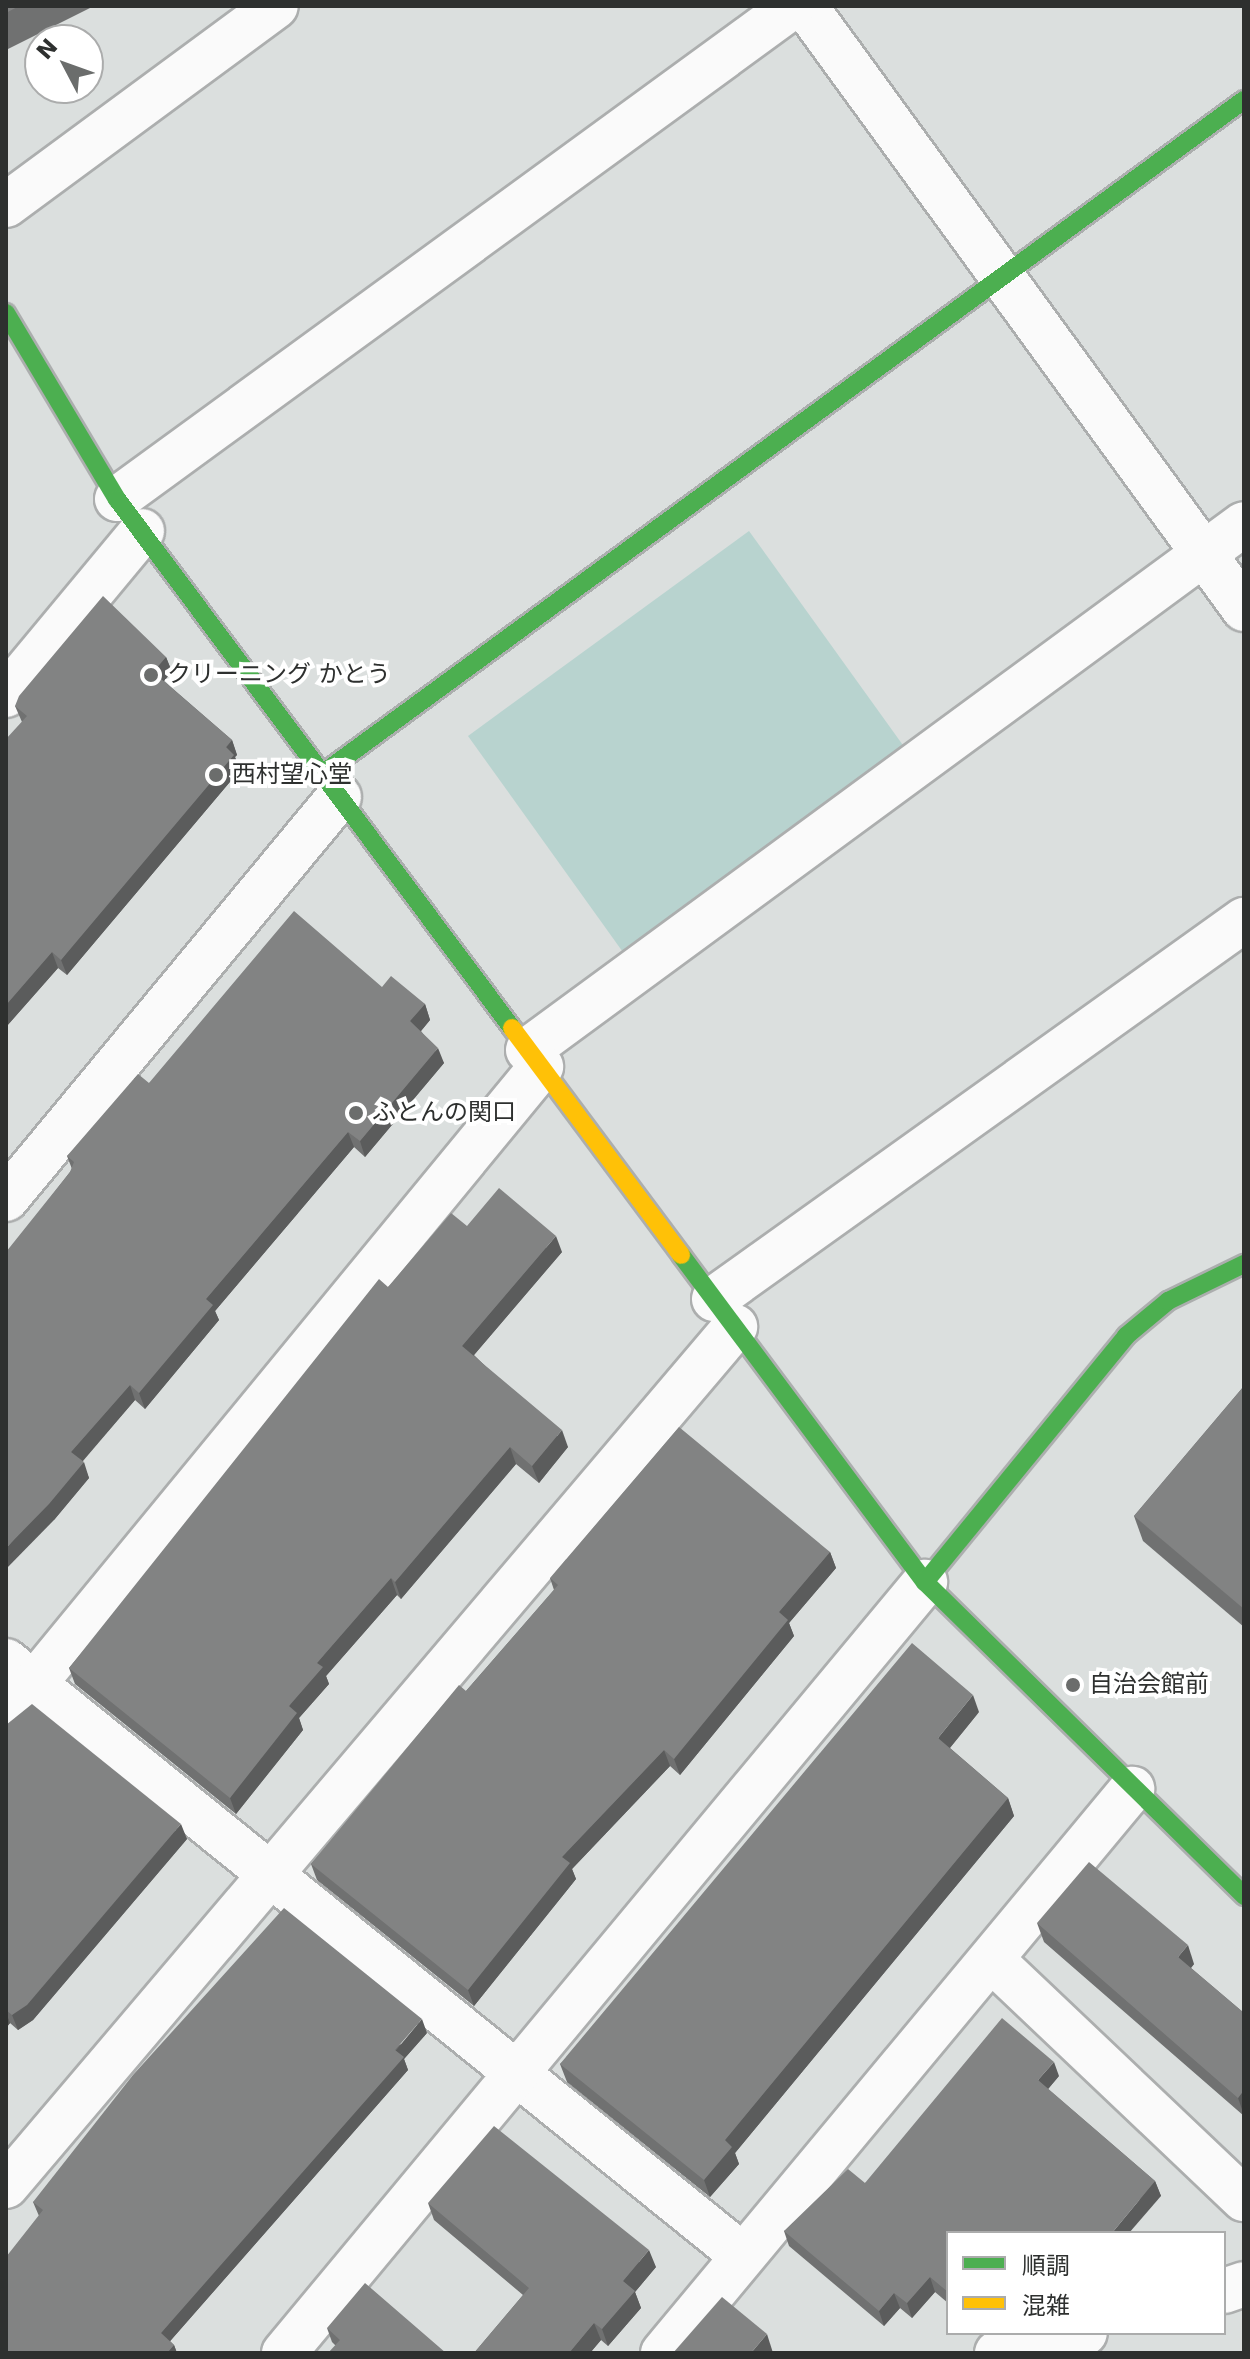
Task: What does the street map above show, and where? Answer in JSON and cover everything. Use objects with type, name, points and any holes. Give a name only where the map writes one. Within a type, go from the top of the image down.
[{"type":"street","points":[[6,205],[276,6]]},
{"type":"street","points":[[6,695],[129,515],[793,6]]},
{"type":"street","points":[[805,6],[1244,609]]},
{"type":"street","points":[[6,1199],[331,785],[1002,276],[1244,100]]},
{"type":"street","points":[[6,313],[129,515],[925,1582],[1244,1896]]},
{"type":"street","points":[[6,1718],[20,1672],[535,1059],[1244,524]]},
{"type":"street","points":[[6,2186],[271,1874],[724,1313],[1244,920]]},
{"type":"street","points":[[284,2353],[1126,1336],[1168,1301],[1244,1264]]},
{"type":"street","points":[[20,1672],[742,2255]]},
{"type":"street","points":[[663,2353],[742,2255],[993,1961],[1132,1789]]},
{"type":"street","points":[[993,1961],[1244,2199]]},
{"type":"street","points":[[997,2353],[1076,2335]]},
{"type":"shaded area","points":[[749,531],[910,755],[625,955],[468,736]]},
{"type":"building","points":[[6,6],[19,6],[6,13]]},
{"type":"building","points":[[103,596],[166,657],[153,672],[232,740],[226,747],[234,755],[61,960],[52,952],[6,1005],[6,739],[27,716],[15,706],[19,696]]},
{"type":"building","points":[[294,911],[382,987],[391,976],[425,1004],[410,1021],[438,1048],[360,1141],[348,1132],[206,1299],[213,1305],[139,1393],[130,1385],[71,1452],[84,1462],[6,1548],[6,1252],[70,1172],[74,1162],[67,1156],[138,1074],[149,1083]]},
{"type":"building","points":[[499,1188],[556,1236],[462,1346],[562,1430],[532,1466],[510,1447],[395,1582],[391,1578],[317,1663],[323,1667],[289,1706],[297,1713],[230,1798],[69,1668],[379,1279],[388,1287],[451,1213],[467,1226]]},
{"type":"building","points":[[1244,1386],[1244,1609],[1134,1516]]},
{"type":"building","points":[[679,1427],[830,1552],[779,1612],[788,1620],[674,1759],[664,1750],[562,1857],[570,1863],[468,1990],[311,1864],[459,1685],[466,1691],[558,1585],[550,1578]]},
{"type":"building","points":[[912,1643],[973,1695],[938,1738],[1008,1798],[725,2140],[732,2147],[704,2180],[560,2064]]},
{"type":"building","points":[[32,1704],[181,1824],[27,2005],[12,2015],[6,2010],[6,1725]]},
{"type":"building","points":[[1089,1862],[1188,1945],[1178,1957],[1244,2013],[1244,2090],[1238,2098],[1037,1923]]},
{"type":"building","points":[[284,1908],[422,2019],[395,2050],[404,2057],[161,2333],[174,2345],[167,2353],[6,2353],[6,2257],[43,2210],[33,2202],[133,2075]]},
{"type":"building","points":[[1002,2018],[1054,2062],[1038,2080],[1155,2181],[1114,2231],[946,2231],[946,2290],[930,2277],[907,2303],[894,2293],[879,2311],[784,2231],[848,2169],[865,2183]]},
{"type":"building","points":[[494,2126],[649,2250],[623,2281],[635,2291],[602,2329],[594,2323],[569,2353],[474,2353],[529,2288],[428,2203]]},
{"type":"building","points":[[365,2283],[446,2353],[328,2353],[340,2340],[327,2328]]},
{"type":"building","points":[[722,2297],[767,2334],[751,2353],[673,2353]]},
{"type":"traffic: fast","points":[[322,774],[1244,100]]},
{"type":"traffic: fast","points":[[6,313],[117,499],[512,1028]]},
{"type":"traffic: fast","points":[[681,1255],[925,1582],[1244,1896]]},
{"type":"traffic: fast","points":[[925,1582],[1126,1336],[1168,1301],[1244,1264]]},
{"type":"traffic: slow","points":[[512,1028],[681,1255]]},
{"type":"place","name":"クリーニング かとう","points":[[151,675]]},
{"type":"place","name":"西村望心堂","points":[[216,775]]},
{"type":"place","name":"ふとんの関口","points":[[356,1113]]},
{"type":"place","name":"自治会館前","points":[[1073,1685]]}]
